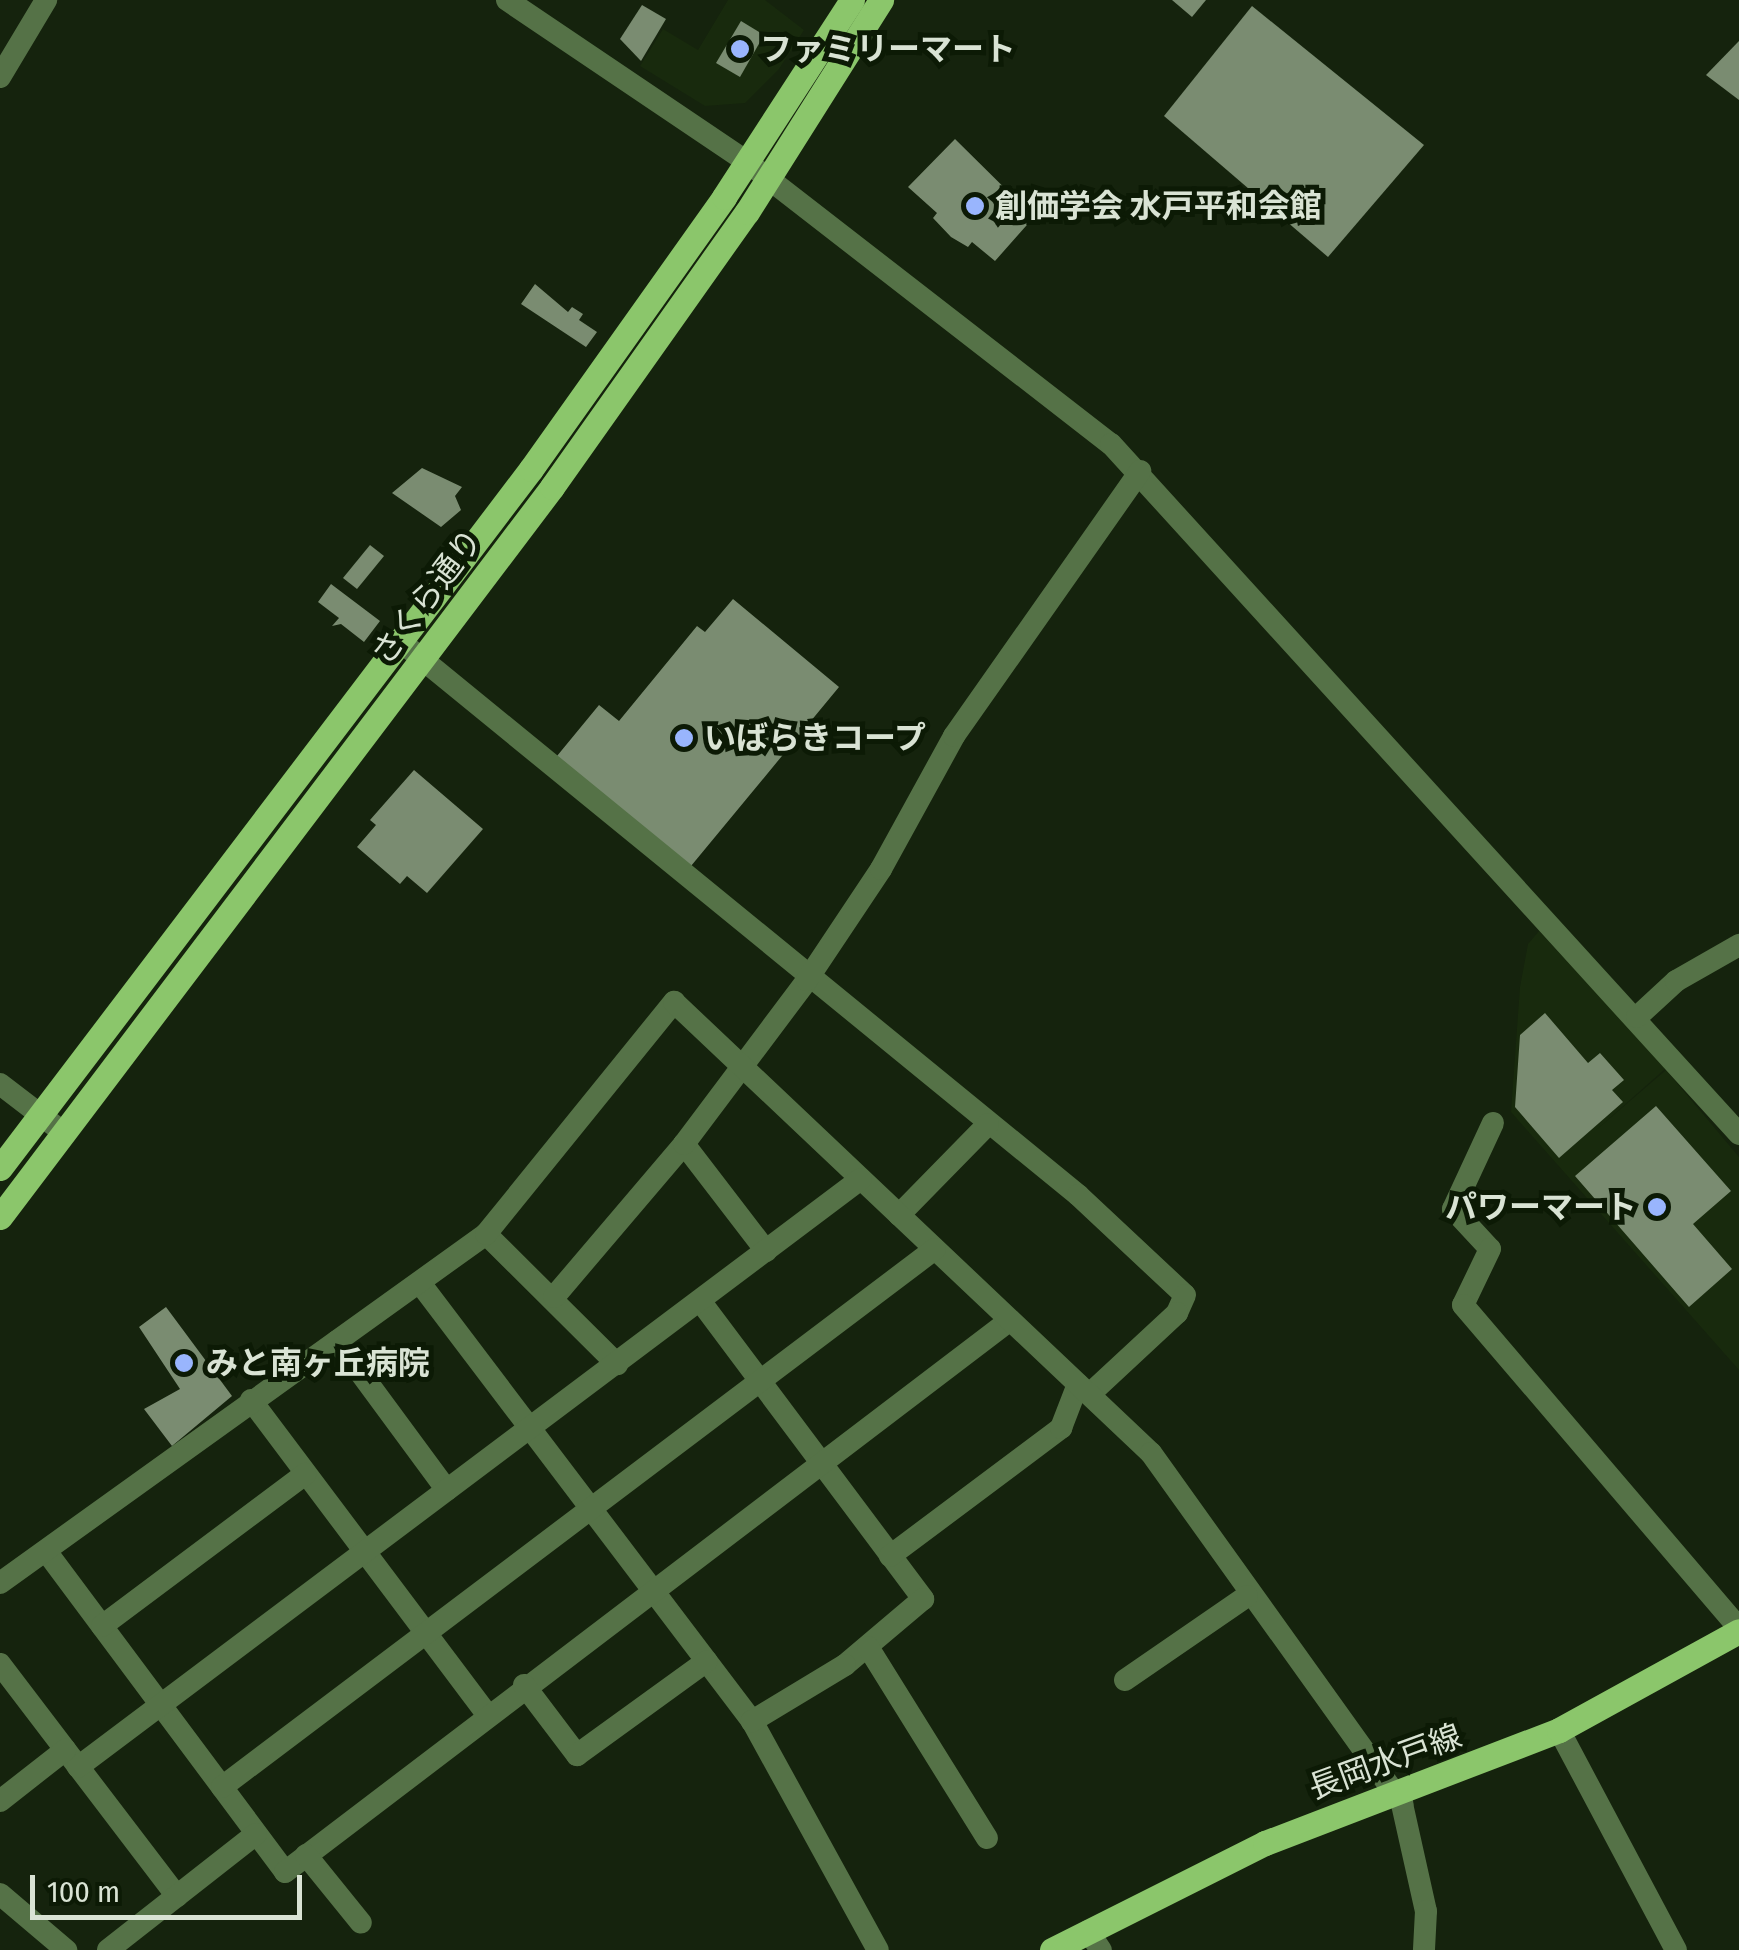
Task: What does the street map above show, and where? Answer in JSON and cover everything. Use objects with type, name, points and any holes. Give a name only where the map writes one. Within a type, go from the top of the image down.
[{"type":"main road","name":"さくら通り","points":[[0,1168],[531,470],[746,162],[852,0]]},
{"type":"main road","name":"さくら通り","points":[[0,1217],[552,486],[768,179],[881,0]]},
{"type":"main road","name":"長岡水戸線","points":[[1052,1950],[1095,1940],[1195,1875],[1559,1730],[1739,1630]]},
{"type":"street","points":[[0,76],[46,0]]},
{"type":"street","points":[[507,0],[746,162],[1140,470],[1739,1134]]},
{"type":"street","points":[[554,1297],[684,1144],[807,980],[880,869],[954,736],[1140,470]]},
{"type":"street","points":[[400,641],[807,980],[988,1124],[1186,1295],[1176,1313],[1084,1389],[1060,1428],[890,1556]]},
{"type":"street","points":[[1637,1017],[1676,981],[1736,950]]},
{"type":"street","points":[[0,1583],[486,1234],[674,1002],[1151,1452],[1247,1596],[1394,1793],[1426,1912],[1424,1950]]},
{"type":"street","points":[[0,1084],[64,1132]]},
{"type":"street","points":[[1494,1123],[1453,1209],[1490,1249],[1463,1305],[1739,1630]]},
{"type":"street","points":[[899,1215],[988,1124]]},
{"type":"street","points":[[684,1144],[766,1251]]},
{"type":"street","points":[[0,1801],[161,1706],[861,1179]]},
{"type":"street","points":[[486,1234],[554,1297],[617,1364]]},
{"type":"street","points":[[222,1787],[935,1249]]},
{"type":"street","points":[[420,1282],[752,1720],[878,1950]]},
{"type":"street","points":[[701,1302],[922,1599],[868,1647],[752,1720]]},
{"type":"street","points":[[46,1551],[284,1872],[486,1713],[1010,1320]]},
{"type":"street","points":[[337,1341],[447,1490]]},
{"type":"street","points":[[251,1400],[486,1713]]},
{"type":"street","points":[[102,1626],[305,1474]]},
{"type":"street","points":[[1125,1680],[1247,1596]]},
{"type":"street","points":[[868,1647],[987,1838]]},
{"type":"street","points":[[524,1685],[578,1756],[707,1661]]},
{"type":"street","points":[[0,1664],[177,1896]]},
{"type":"street","points":[[1559,1730],[1676,1950]]},
{"type":"street","points":[[108,1950],[256,1834]]},
{"type":"street","points":[[306,1855],[360,1923]]},
{"type":"street","points":[[0,1894],[66,1950]]},
{"type":"shaded area","points":[[728,0],[765,0],[804,30],[779,69],[745,103],[705,106],[640,66],[663,29],[698,50]]},
{"type":"shaded area","points":[[1539,931],[1666,1068],[1595,1131],[1666,1070],[1739,1157],[1739,1370],[1511,1112],[1520,987],[1528,944]]},
{"type":"building","points":[[1172,0],[1206,0],[1192,17]]},
{"type":"building","points":[[642,5],[666,19],[641,61],[620,39]]},
{"type":"building","points":[[1252,6],[1424,145],[1328,257],[1164,116]]},
{"type":"building","name":"ファミリーマート","points":[[741,21],[764,35],[740,77],[716,63]]},
{"type":"building","points":[[1739,41],[1739,100],[1706,75]]},
{"type":"building","name":"創価学会 水戸平和会館","points":[[955,139],[1034,217],[995,261],[972,242],[968,247],[951,237],[933,218],[937,213],[908,187]]},
{"type":"building","points":[[535,284],[568,312],[572,307],[583,314],[579,320],[597,332],[586,347],[521,304]]},
{"type":"building","points":[[422,468],[462,487],[455,496],[461,510],[441,527],[392,493]]},
{"type":"building","points":[[370,545],[384,556],[357,589],[343,578]]},
{"type":"building","points":[[331,584],[380,621],[364,642],[341,624],[332,626],[339,618],[318,602]]},
{"type":"building","name":"いばらきコープ","points":[[733,599],[839,687],[691,866],[557,756],[599,705],[619,721],[697,626],[705,632]]},
{"type":"building","points":[[414,770],[483,829],[427,893],[407,876],[400,884],[357,847],[376,825],[370,820]]},
{"type":"building","points":[[1545,1013],[1588,1063],[1600,1053],[1624,1080],[1612,1090],[1623,1102],[1559,1158],[1515,1107],[1520,1035]]},
{"type":"building","name":"パワーマート","points":[[1656,1106],[1731,1191],[1693,1224],[1732,1269],[1689,1307],[1575,1176]]},
{"type":"building","name":"みと南ヶ丘病院","points":[[166,1307],[232,1396],[172,1446],[144,1409],[180,1389],[139,1327]]},
{"type":"place","name":"ファミリーマート","points":[[740,49]]},
{"type":"place","name":"創価学会 水戸平和会館","points":[[975,206]]},
{"type":"place","name":"いばらきコープ","points":[[684,738]]},
{"type":"place","name":"パワーマート","points":[[1657,1207]]},
{"type":"place","name":"みと南ヶ丘病院","points":[[184,1363]]}]
